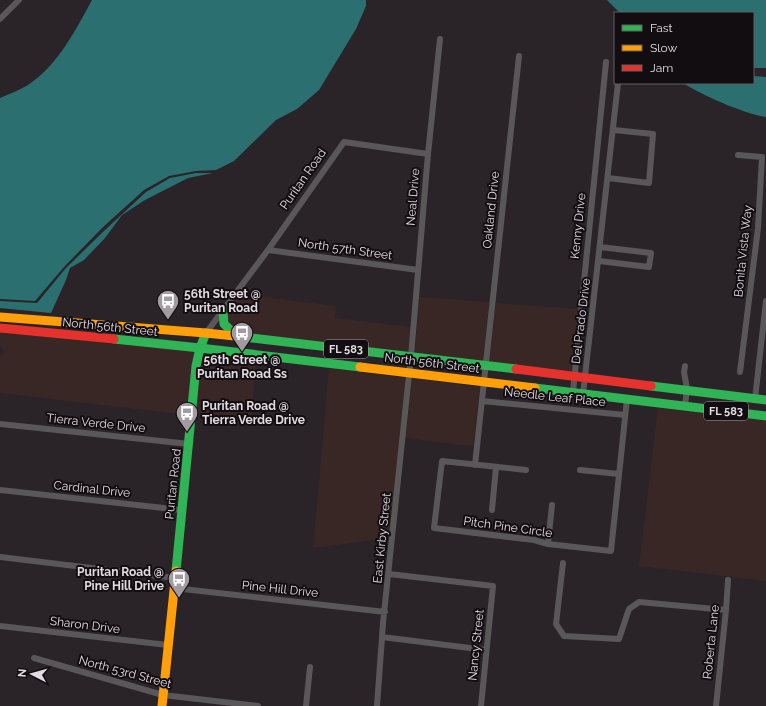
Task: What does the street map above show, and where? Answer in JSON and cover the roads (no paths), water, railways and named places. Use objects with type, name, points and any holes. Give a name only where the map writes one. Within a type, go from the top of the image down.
[{"type":"main road","points":[[223,311],[224,324],[238,337]]},
{"type":"main road","name":"North 56th Street","points":[[0,317],[206,333],[687,389],[766,400]]},
{"type":"main road","points":[[59,334],[60,322]]},
{"type":"main road","name":"North 56th Street","points":[[0,328],[200,348],[766,416]]},
{"type":"main road","name":"Puritan Road","points":[[162,706],[196,366],[200,348],[206,333]]},
{"type":"main road","points":[[320,363],[322,346]]},
{"type":"street","points":[[0,19],[19,0]]},
{"type":"street","name":"Neal Drive","points":[[411,356],[428,154],[440,39]]},
{"type":"street","name":"Oakland Drive","points":[[484,381],[519,56]]},
{"type":"street","name":"Kenny Drive","points":[[573,392],[606,62]]},
{"type":"street","name":"Del Prado Drive","points":[[584,394],[618,84]]},
{"type":"street","points":[[608,178],[649,183],[653,134],[614,130]]},
{"type":"street","name":"Puritan Road","points":[[206,333],[268,250],[344,142],[428,154]]},
{"type":"street","name":"Bonita Vista Way","points":[[738,155],[762,157],[758,228],[740,372]]},
{"type":"street","points":[[599,261],[649,267],[651,254],[600,248]]},
{"type":"street","name":"North 57th Street","points":[[268,250],[418,270]]},
{"type":"street","points":[[755,398],[766,301]]},
{"type":"street","name":"East Kirby Street","points":[[376,706],[411,356]]},
{"type":"street","points":[[685,366],[684,372],[687,389],[685,406]]},
{"type":"street","points":[[484,381],[474,465],[526,470]]},
{"type":"street","name":"Pitch Pine Circle","points":[[474,465],[442,461],[434,528],[610,551],[627,399]]},
{"type":"street","name":"Needle Leaf Place","points":[[482,401],[626,415]]},
{"type":"street","name":"Tierra Verde Drive","points":[[0,424],[189,444]]},
{"type":"street","points":[[492,510],[496,467]]},
{"type":"street","points":[[580,470],[619,474]]},
{"type":"street","name":"Cardinal Drive","points":[[0,490],[182,510]]},
{"type":"street","points":[[548,544],[552,505]]},
{"type":"street","points":[[0,557],[175,578]]},
{"type":"street","points":[[563,563],[556,624],[564,636],[620,639],[629,609],[639,602],[726,610]]},
{"type":"street","name":"Nancy Street","points":[[389,574],[493,586],[481,706]]},
{"type":"street","name":"Roberta Lane","points":[[716,706],[728,580]]},
{"type":"street","name":"Pine Hill Drive","points":[[174,588],[385,612]]},
{"type":"street","name":"Sharon Drive","points":[[0,626],[168,645]]},
{"type":"street","points":[[382,637],[486,650]]},
{"type":"street","name":"North 53rd Street","points":[[34,658],[163,695],[258,706]]},
{"type":"street","points":[[306,706],[310,667]]},
{"type":"water","points":[[92,0],[366,0],[366,6],[356,29],[319,90],[297,109],[276,120],[234,161],[216,170],[196,171],[169,176],[144,190],[102,228],[64,267],[35,301],[0,299],[0,98],[28,85],[48,68],[65,47]]},
{"type":"water","points":[[607,0],[766,0],[766,68],[754,68],[754,12],[619,12]]},
{"type":"water","points":[[754,76],[766,77],[766,117],[746,112],[701,93],[685,84],[754,84]]},
{"type":"water","points":[[196,173],[213,173],[188,178],[145,200],[122,215],[105,238],[84,260],[70,268],[51,313],[0,308],[0,301],[37,303],[66,268],[146,192],[170,178]]},
{"type":"place","name":"56th Street @ Puritan Road","points":[[168,320]]},
{"type":"place","name":"56th Street @ Puritan Road Ss","points":[[242,352]]},
{"type":"place","name":"Puritan Road @ Tierra Verde Drive","points":[[187,432]]},
{"type":"place","name":"Puritan Road @ Pine Hill Drive","points":[[179,598]]}]
